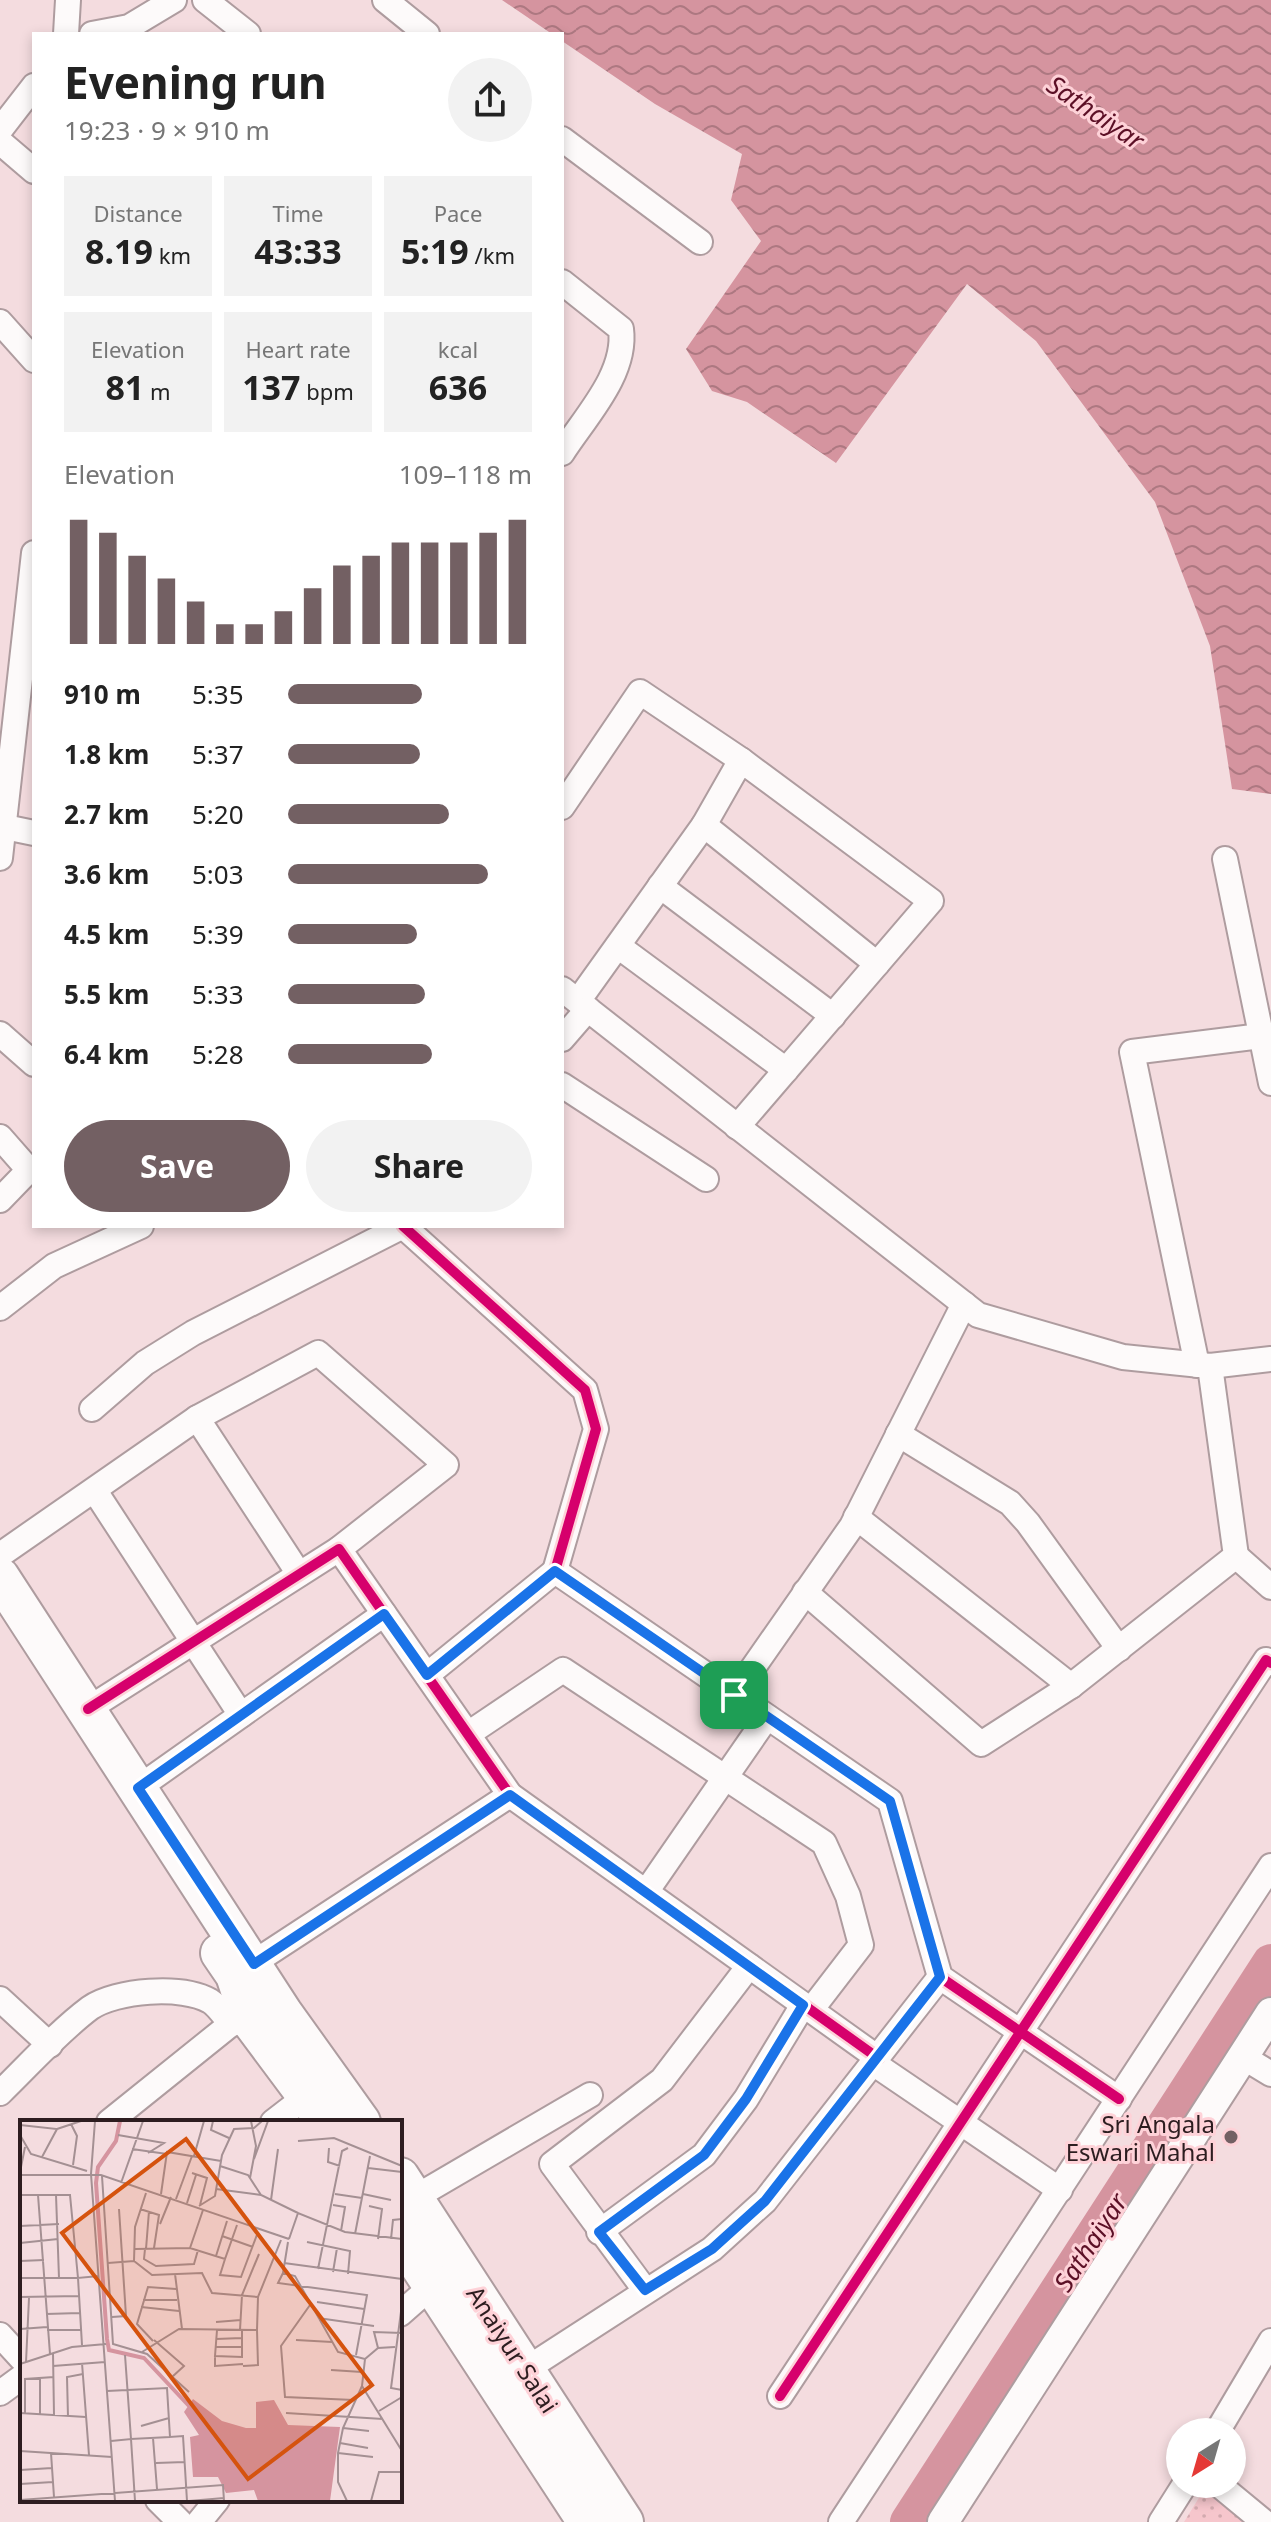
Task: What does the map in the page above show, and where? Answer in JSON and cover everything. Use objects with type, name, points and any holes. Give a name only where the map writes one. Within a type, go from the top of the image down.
[{"type":"main road","points":[[0,1577],[138,1788],[245,1970],[240,2022],[317,2109]]},
{"type":"main road","points":[[0,1619],[245,1970],[283,2013],[360,2120]]},
{"type":"main road","name":"Anaiyur Salai","points":[[405,2193],[528,2368],[624,2522]]},
{"type":"main road","name":"Anaiyur Salai","points":[[402,2239],[587,2522]]},
{"type":"street","points":[[66,32],[68,0]]},
{"type":"street","points":[[103,32],[129,27],[174,0]]},
{"type":"street","points":[[205,0],[245,32]]},
{"type":"street","points":[[385,0],[425,32]]},
{"type":"street","points":[[0,130],[32,89]]},
{"type":"street","points":[[564,140],[700,242]]},
{"type":"street","points":[[0,142],[32,169]]},
{"type":"street","points":[[564,284],[621,329],[623,347],[618,366],[564,450]]},
{"type":"street","points":[[0,322],[32,358]]},
{"type":"street","points":[[0,858],[5,827],[8,697],[32,564]]},
{"type":"street","points":[[564,804],[640,692],[741,760],[931,901],[737,1127]]},
{"type":"street","points":[[564,1033],[576,999],[618,946],[704,825],[741,760]]},
{"type":"street","points":[[704,825],[877,964]]},
{"type":"street","points":[[5,827],[32,833]]},
{"type":"street","points":[[1225,859],[1271,1083]]},
{"type":"street","points":[[660,886],[833,1016]]},
{"type":"street","points":[[618,946],[786,1070]]},
{"type":"street","points":[[576,999],[978,1315],[1123,1357],[1204,1366],[1271,1359]]},
{"type":"street","points":[[0,1034],[32,1062]]},
{"type":"street","points":[[1261,1036],[1132,1052],[1204,1366],[1236,1556],[1271,1587]]},
{"type":"street","points":[[564,1086],[706,1179]]},
{"type":"street","points":[[0,1137],[31,1169],[0,1200]]},
{"type":"street","points":[[0,1308],[54,1266],[137,1228]]},
{"type":"street","points":[[92,1409],[145,1363],[193,1333],[399,1228]]},
{"type":"street","points":[[405,1228],[585,1390],[596,1429],[555,1571],[427,1675]]},
{"type":"street","points":[[734,1695],[856,1517],[964,1304]]},
{"type":"street","points":[[0,1555],[197,1418],[318,1353],[446,1465],[339,1549],[88,1709]]},
{"type":"street","points":[[197,1418],[299,1574]]},
{"type":"street","points":[[898,1434],[1010,1503],[1119,1649]]},
{"type":"street","points":[[95,1491],[241,1715]]},
{"type":"street","points":[[856,1517],[1071,1686]]},
{"type":"street","points":[[339,1549],[510,1795],[807,2007],[959,2122],[1060,2190]]},
{"type":"street","points":[[805,1592],[981,1744],[1071,1686],[1236,1556]]},
{"type":"street","points":[[555,1571],[890,1801],[940,1977],[1119,2099]]},
{"type":"street","points":[[138,1788],[384,1614]]},
{"type":"street","points":[[780,2396],[1269,1658]]},
{"type":"street","points":[[468,1734],[563,1670],[824,1843],[848,1896],[861,1945],[807,2007],[746,2099],[704,2155],[599,2232]]},
{"type":"street","points":[[646,1892],[767,1717]]},
{"type":"street","points":[[245,1970],[510,1795]]},
{"type":"street","points":[[841,2522],[1271,1866]]},
{"type":"street","points":[[552,2164],[662,2080],[749,1966]]},
{"type":"street","points":[[528,2368],[712,2249],[765,2201],[940,1977]]},
{"type":"street","points":[[0,2093],[92,2007],[121,1996],[151,1991],[194,1995],[212,2002],[240,2022],[112,2120]]},
{"type":"street","points":[[0,1999],[50,2045]]},
{"type":"street","points":[[943,2522],[1271,2013]]},
{"type":"street","points":[[1243,2057],[1271,2074]]},
{"type":"street","points":[[405,2193],[532,2132],[590,2095]]},
{"type":"street","points":[[280,2120],[317,2109]]},
{"type":"street","points":[[532,2132],[599,2232],[645,2290]]},
{"type":"street","points":[[402,2312],[433,2285]]},
{"type":"street","points":[[0,2335],[20,2357]]},
{"type":"street","points":[[1225,2418],[1271,2341]]},
{"type":"street","points":[[0,2393],[20,2378]]},
{"type":"street","points":[[1161,2522],[1176,2498]]},
{"type":"street","points":[[1235,2498],[1264,2522]]},
{"type":"street","points":[[162,2502],[196,2521],[215,2502]]},
{"type":"shaded area","points":[[1199,2498],[1217,2498],[1247,2522],[1184,2522]]},
{"type":"water","points":[[502,0],[1271,0],[1271,794],[1232,789],[1210,646],[1155,502],[1036,341],[967,284],[836,463],[747,402],[712,391],[686,349],[761,241],[731,200],[742,154],[655,104],[564,42],[564,32],[549,32]]},
{"type":"waterway","name":"Sathaiyar","points":[[909,2522],[1271,1963]]},
{"type":"cycle path","points":[[405,1228],[585,1390],[596,1429],[555,1571],[890,1801],[940,1977],[1119,2099]]},
{"type":"cycle path","points":[[88,1709],[339,1549],[510,1795],[878,2058]]},
{"type":"cycle path","points":[[780,2396],[1266,1660],[1271,1663]]},
{"type":"place","name":"Sri Angala Eswari Mahal","points":[[1231,2137]]},
{"type":"route","points":[[555,1571],[734,1695],[890,1801],[940,1977],[765,2201],[712,2249],[645,2290],[599,2232],[704,2155],[746,2099],[803,2005],[510,1795],[254,1964],[138,1788],[384,1614],[427,1675],[555,1571]]}]
